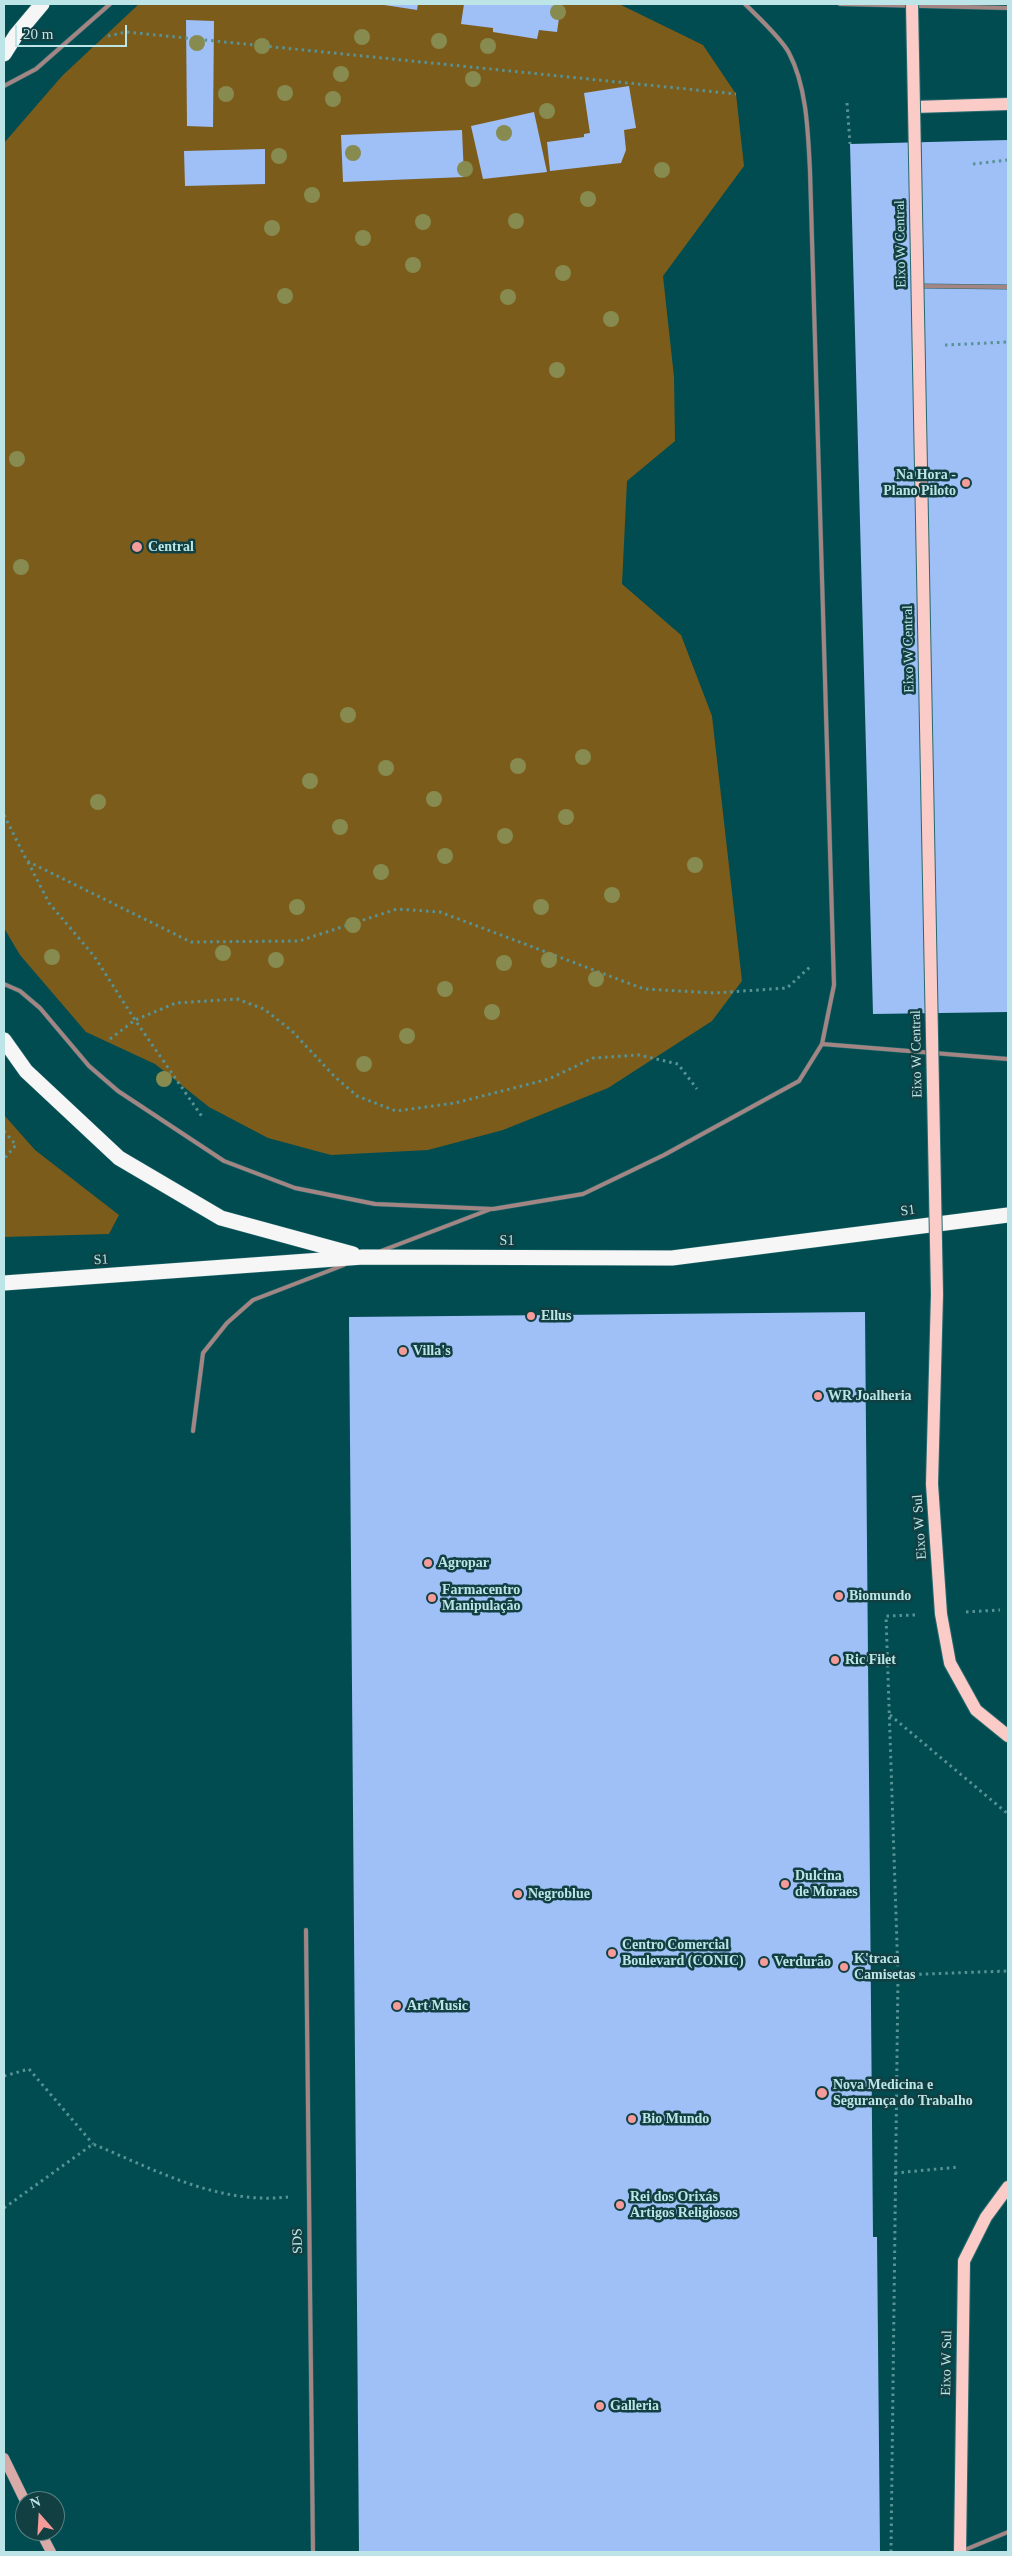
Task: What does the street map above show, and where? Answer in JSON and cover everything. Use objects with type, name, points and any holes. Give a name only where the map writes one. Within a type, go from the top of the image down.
[{"type":"highway","points":[[4,54],[16,35],[42,4]]},
{"type":"highway","points":[[4,1040],[26,1071],[119,1158],[221,1218],[363,1257]]},
{"type":"highway","name":"S1","points":[[4,1283],[363,1257],[672,1258],[1008,1215]]},
{"type":"main road","name":"Eixo W Central","points":[[912,4],[937,1294]]},
{"type":"main road","points":[[914,107],[1008,104]]},
{"type":"main road","name":"Eixo W Sul","points":[[937,1294],[932,1484],[941,1614],[950,1663],[976,1710],[1008,1736]]},
{"type":"main road","name":"Eixo W Sul","points":[[960,2552],[964,2260],[986,2217],[1008,2187]]},
{"type":"main road","points":[[4,2458],[20,2491]]},
{"type":"lane","points":[[4,86],[36,69],[110,4]]},
{"type":"lane","points":[[193,1431],[203,1353],[227,1323],[253,1300],[493,1209],[583,1194],[664,1155],[799,1081],[822,1044],[834,985],[808,133],[800,84],[789,52],[745,4]]},
{"type":"lane","points":[[840,4],[1008,8]]},
{"type":"lane","points":[[916,286],[1008,287]]},
{"type":"lane","points":[[4,984],[20,991],[40,1008],[89,1066],[118,1091],[224,1161],[295,1188],[375,1204],[493,1209]]},
{"type":"lane","points":[[822,1044],[1008,1059]]},
{"type":"lane","name":"SDS","points":[[306,1930],[313,2552]]},
{"type":"lane","points":[[960,2552],[1008,2532]]},
{"type":"path","points":[[126,32],[736,94]]},
{"type":"path","points":[[847,103],[850,144]]},
{"type":"path","points":[[973,164],[1008,160]]},
{"type":"path","points":[[4,815],[49,903],[94,956],[135,1020],[203,1118]]},
{"type":"path","points":[[27,861],[191,942],[299,941],[397,909],[440,912],[644,989],[715,993],[787,988]]},
{"type":"path","points":[[110,1039],[135,1020],[176,1003],[237,999],[264,1009],[292,1031],[334,1076],[357,1096],[396,1111],[455,1103],[549,1079],[593,1058],[639,1055],[678,1064],[697,1089]]},
{"type":"path","points":[[4,1131],[16,1145],[4,1159]]},
{"type":"path","points":[[891,2552],[898,1975],[886,1616],[1000,1610]]},
{"type":"path","points":[[890,1715],[1008,1814]]},
{"type":"path","points":[[898,1975],[1008,1971]]},
{"type":"path","points":[[4,2076],[29,2069],[93,2144],[204,2190],[265,2199]]},
{"type":"path","points":[[4,2208],[93,2144]]},
{"type":"path","points":[[896,2173],[960,2167]]},
{"type":"shaded area","points":[[139,4],[619,4],[703,45],[736,94],[744,166],[663,276],[674,377],[675,441],[627,481],[622,584],[681,635],[712,716],[742,981],[712,1021],[608,1088],[503,1130],[428,1150],[331,1155],[268,1138],[209,1107],[155,1064],[86,1032],[20,955],[4,928],[4,143],[62,76]]},
{"type":"shaded area","points":[[4,1115],[35,1150],[119,1215],[109,1234],[4,1237]]},
{"type":"building","points":[[378,4],[418,4],[417,10]]},
{"type":"building","points":[[464,4],[561,4],[557,32],[539,30],[537,39],[493,32],[493,28],[461,24]]},
{"type":"building","points":[[186,20],[214,21],[213,127],[187,126]]},
{"type":"building","points":[[629,86],[636,128],[624,130],[626,150],[621,163],[550,171],[547,142],[584,137],[584,134],[590,133],[584,93]]},
{"type":"building","points":[[534,112],[547,172],[483,179],[471,126]]},
{"type":"building","points":[[462,130],[464,177],[343,182],[341,135]]},
{"type":"building","points":[[1008,140],[1008,1012],[873,1014],[850,144]]},
{"type":"building","points":[[265,149],[265,184],[185,186],[184,151]]},
{"type":"building","name":"Centro Comercial Boulevard (CONIC)","points":[[865,1312],[873,2237],[877,2237],[880,2552],[359,2552],[349,1317]]},
{"type":"place","name":"Na Hora - Plano Piloto","points":[[966,483]]},
{"type":"place","name":"Central","points":[[137,547]]},
{"type":"place","name":"Ellus","points":[[531,1316]]},
{"type":"place","name":"Villa's","points":[[403,1351]]},
{"type":"place","name":"WR Joalheria","points":[[818,1396]]},
{"type":"place","name":"Agropar","points":[[428,1563]]},
{"type":"place","name":"Biomundo","points":[[839,1596]]},
{"type":"place","name":"Farmacentro Manipulação","points":[[432,1598]]},
{"type":"place","name":"Ric Filet","points":[[835,1660]]},
{"type":"place","name":"Dulcina de Moraes","points":[[785,1884]]},
{"type":"place","name":"Negroblue","points":[[518,1894]]},
{"type":"place","name":"Centro Comercial Boulevard (CONIC)","points":[[612,1953]]},
{"type":"place","name":"Verdurão","points":[[764,1962]]},
{"type":"place","name":"K'traca Camisetas","points":[[844,1967]]},
{"type":"place","name":"Art Music","points":[[397,2006]]},
{"type":"place","name":"Nova Medicina e Segurança do Trabalho","points":[[822,2093]]},
{"type":"place","name":"Bio Mundo","points":[[632,2119]]},
{"type":"place","name":"Rei dos Orixás Artigos Religiosos","points":[[620,2205]]},
{"type":"place","name":"Galleria","points":[[600,2406]]}]
